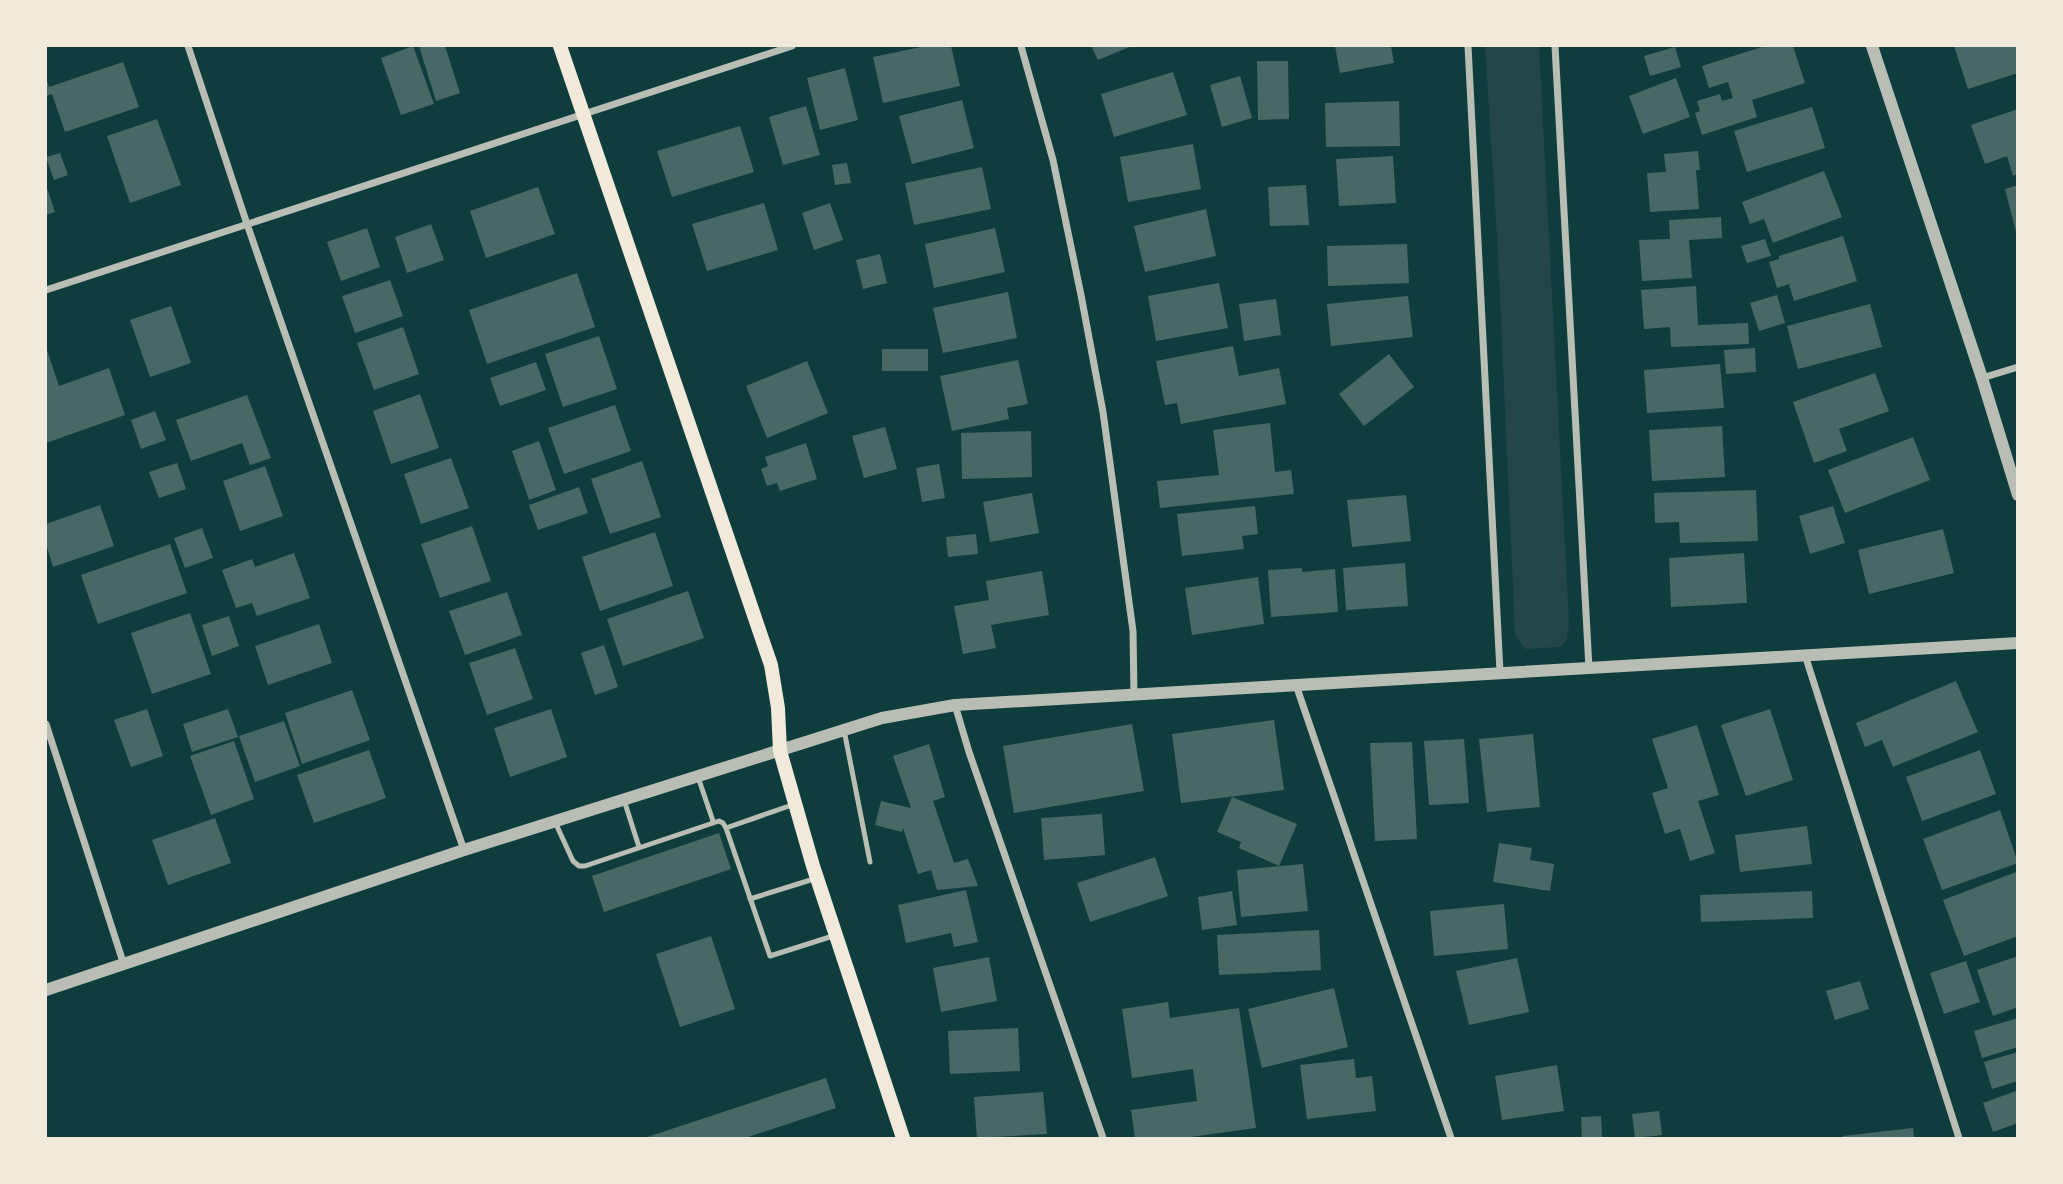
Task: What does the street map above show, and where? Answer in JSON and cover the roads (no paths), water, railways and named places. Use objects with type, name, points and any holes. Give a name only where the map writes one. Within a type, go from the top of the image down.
[{"type":"main road","points":[[560,46],[771,665],[778,708],[780,751],[835,935],[903,1139]]},
{"type":"street","points":[[188,46],[464,850]]},
{"type":"street","points":[[46,289],[792,46]]},
{"type":"street","points":[[1021,46],[1053,160],[1100,399],[1133,631],[1133,695]]},
{"type":"street","points":[[1468,46],[1500,672]]},
{"type":"street","points":[[1555,46],[1589,668]]},
{"type":"street","points":[[1872,46],[2018,495]]},
{"type":"street","points":[[1982,378],[2018,367]]},
{"type":"street","points":[[46,990],[464,850],[882,718],[955,705],[2018,643]]},
{"type":"street","points":[[1805,655],[1959,1139]]},
{"type":"street","points":[[1296,685],[1451,1139]]},
{"type":"street","points":[[955,705],[1103,1139]]},
{"type":"street","points":[[46,724],[124,965]]},
{"type":"lane","points":[[844,730],[870,862]]},
{"type":"lane","points":[[698,777],[713,821]]},
{"type":"lane","points":[[624,800],[639,847]]},
{"type":"lane","points":[[726,828],[795,804]]},
{"type":"lane","points":[[555,822],[573,861],[579,866],[585,866],[719,821],[726,828],[770,956],[835,935]]},
{"type":"lane","points":[[750,899],[818,878]]}]
